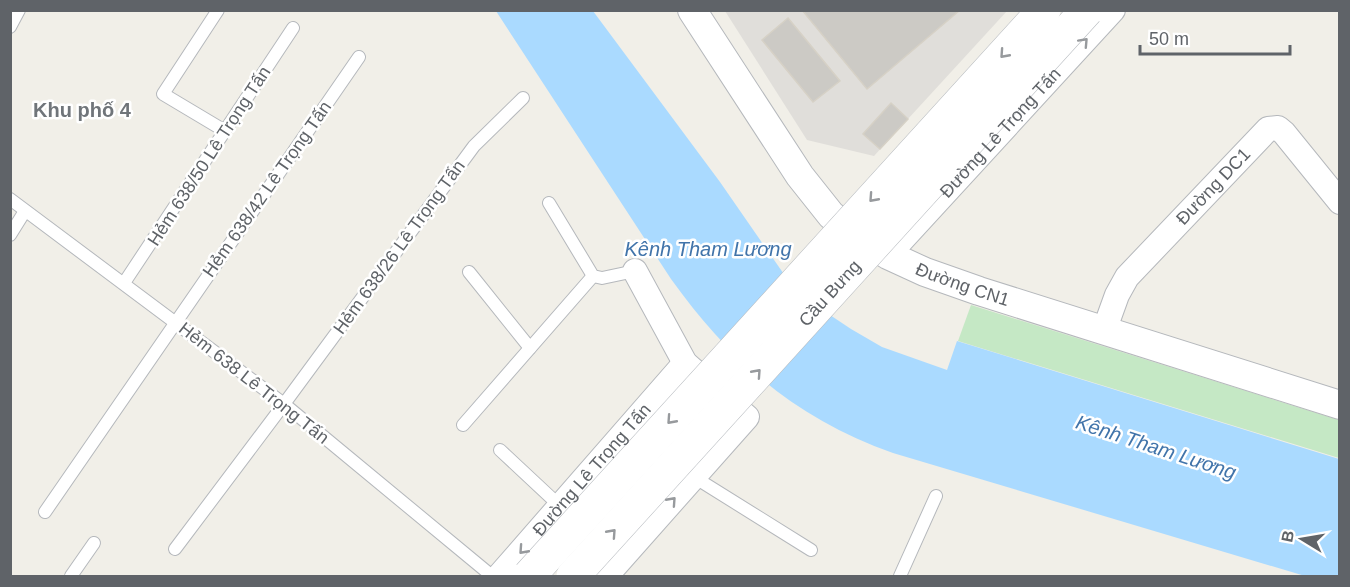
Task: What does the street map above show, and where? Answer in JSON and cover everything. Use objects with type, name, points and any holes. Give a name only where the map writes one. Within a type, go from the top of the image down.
[{"type":"main road","name":"Cầu Bưng","points":[[529,576],[1044,10]]},
{"type":"main road","name":"Cầu Bưng","points":[[573,576],[1087,10]]},
{"type":"street","name":"Đường CN1","points":[[692,10],[818,200],[844,226],[888,255],[939,278],[1340,405]]},
{"type":"street","name":"Đường Lê Trọng Tấn","points":[[888,255],[1113,10]]},
{"type":"street","name":"Đường DC1","points":[[1104,331],[1117,295],[1127,277],[1268,129],[1278,129],[1284,133],[1340,202]]},
{"type":"street","points":[[606,576],[747,417],[685,363],[635,271]]},
{"type":"street","name":"Đường Lê Trọng Tấn","points":[[499,576],[685,363]]},
{"type":"lane","points":[[10,27],[19,10]]},
{"type":"lane","points":[[218,10],[163,94],[225,131]]},
{"type":"lane","name":"Hẻm 638/50 Lê Trọng Tấn","points":[[124,283],[293,28]]},
{"type":"lane","name":"Hẻm 638/42 Lê Trọng Tấn","points":[[45,512],[359,57]]},
{"type":"lane","name":"Hẻm 638/26 Lê Trọng Tấn","points":[[175,549],[474,146],[523,98]]},
{"type":"lane","name":"Hẻm 638 Lê Trọng Tấn","points":[[10,199],[284,404],[492,576]]},
{"type":"lane","points":[[549,203],[593,276],[602,278],[635,271]]},
{"type":"lane","points":[[10,235],[25,211]]},
{"type":"lane","points":[[469,272],[530,348]]},
{"type":"lane","points":[[463,425],[593,276]]},
{"type":"lane","points":[[500,450],[561,507]]},
{"type":"lane","points":[[694,477],[811,550]]},
{"type":"lane","points":[[900,576],[936,496]]},
{"type":"lane","points":[[71,576],[94,543]]},
{"type":"shaded area","points":[[725,11],[1007,11],[874,156],[807,140]]},
{"type":"green space","points":[[971,305],[1339,420],[1339,458],[958,341]]},
{"type":"water","name":"Kênh Tham Lương","points":[[496,11],[593,11],[720,182],[797,293],[882,347],[947,370],[957,341],[1339,459],[1339,576],[1305,576],[893,453],[858,439],[796,405],[742,361],[693,309],[671,279]]},
{"type":"building","points":[[802,10],[960,10],[867,89]]},
{"type":"building","points":[[788,18],[840,81],[813,102],[762,40]]},
{"type":"building","points":[[891,103],[908,119],[880,149],[863,134]]},
{"type":"district","name":"Khu phố 4","points":[[82,110]]}]
